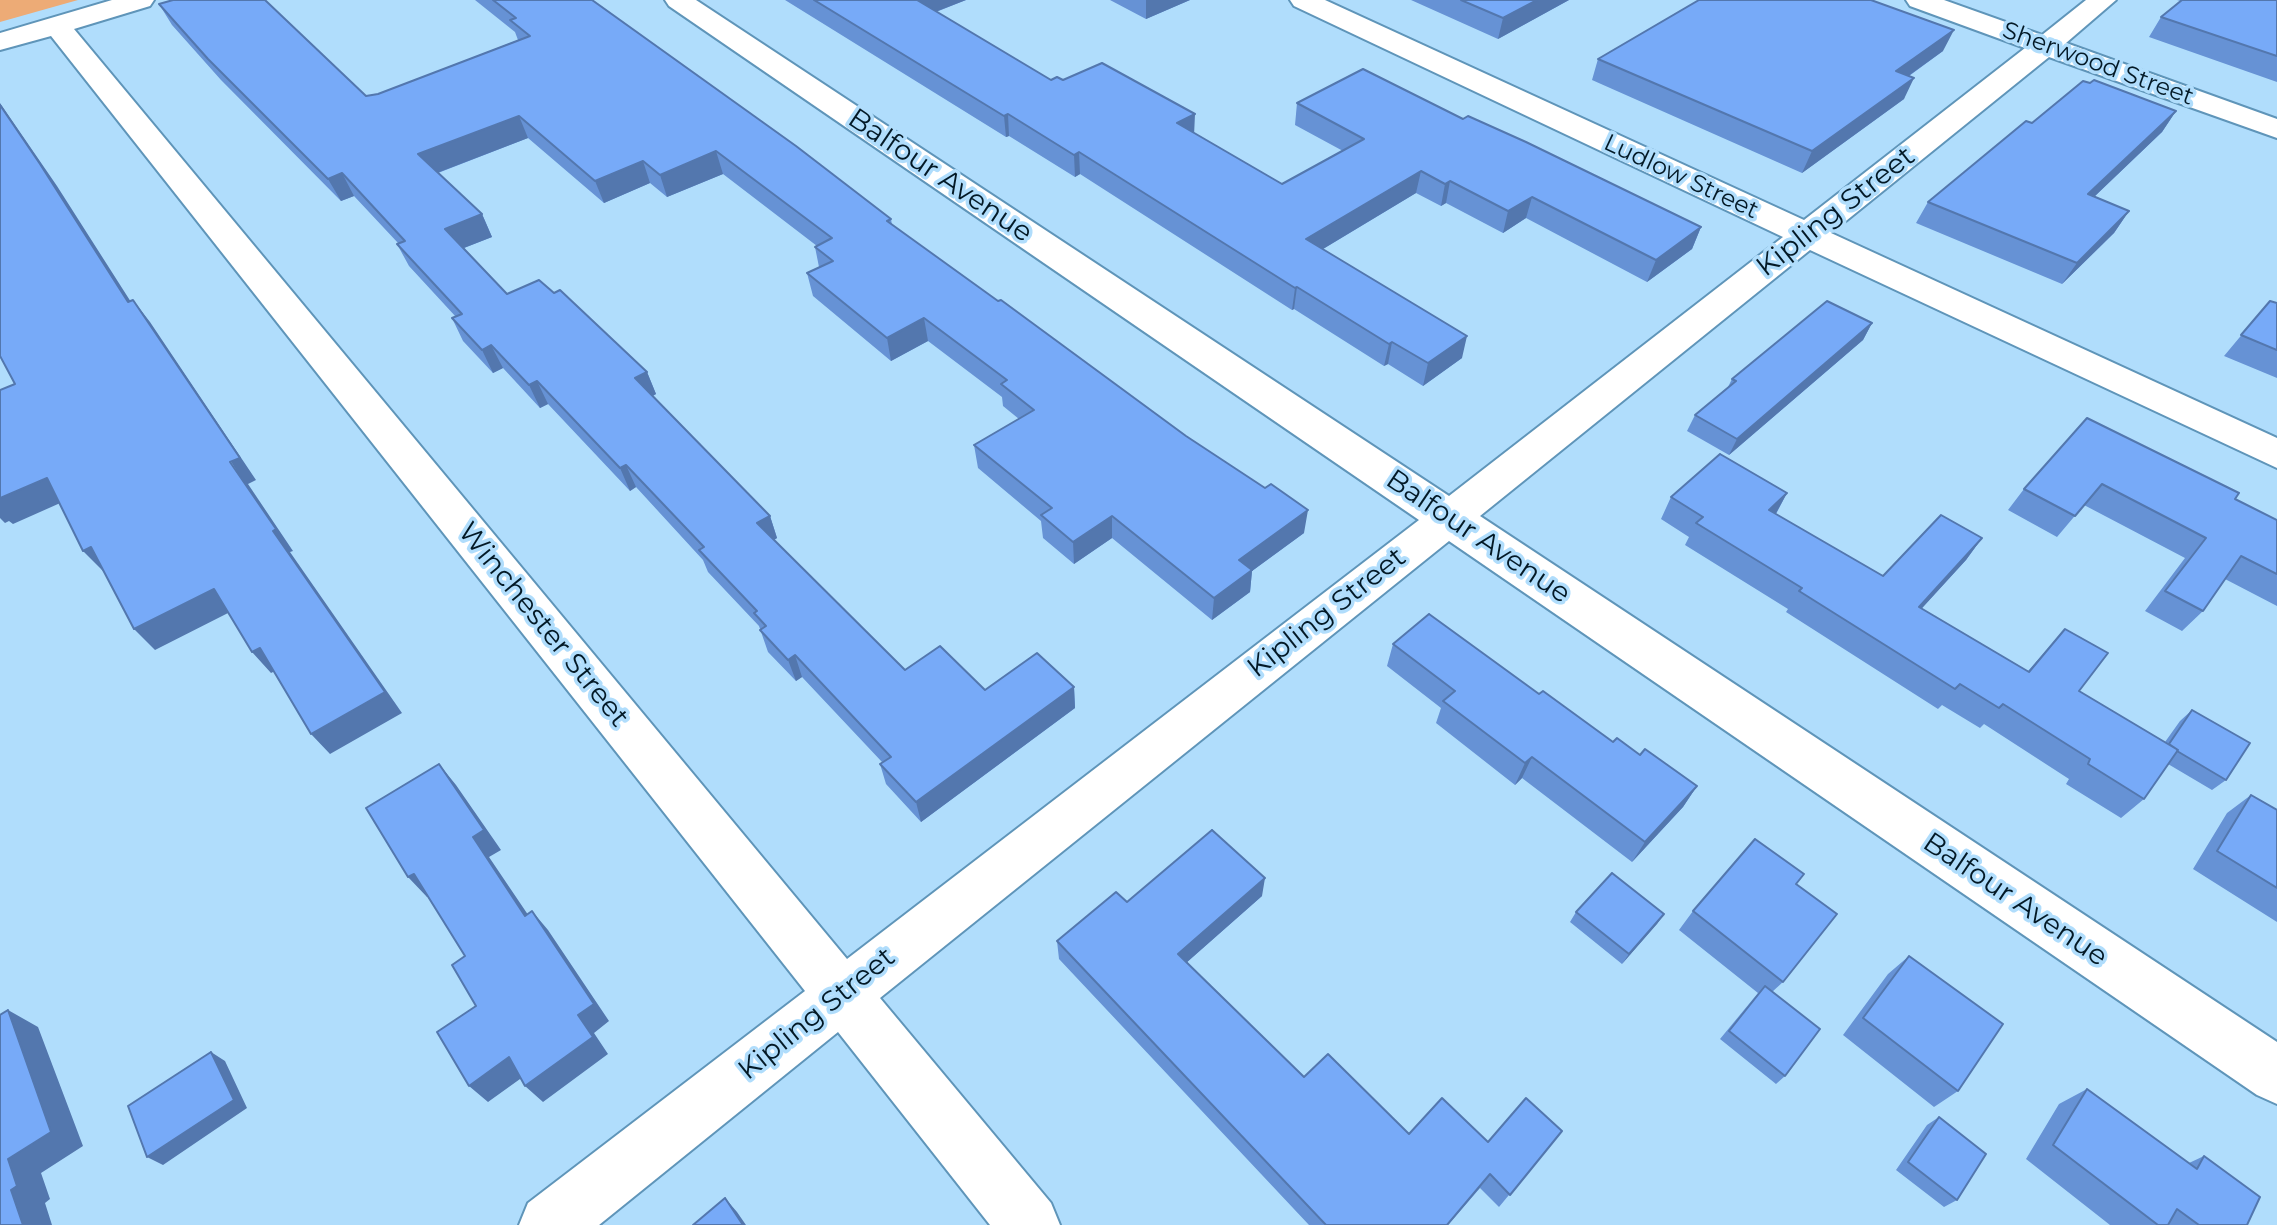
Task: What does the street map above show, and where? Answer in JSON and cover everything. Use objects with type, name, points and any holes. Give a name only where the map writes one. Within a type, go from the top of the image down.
[{"type":"street","points":[[0,42],[141,0]]},
{"type":"street","name":"Balfour Avenue","points":[[678,0],[2277,1075]]},
{"type":"street","name":"Ludlow Street","points":[[1303,0],[2277,454]]},
{"type":"street","name":"Sherwood Street","points":[[1919,0],[2277,129]]},
{"type":"street","name":"Kipling Street","points":[[550,1225],[2103,0]]},
{"type":"street","name":"Winchester Street","points":[[57,25],[1029,1225]]},
{"type":"shaded area","points":[[0,0],[78,0],[0,22]]},
{"type":"building","points":[[173,0],[265,0],[366,96],[530,36],[510,20],[516,18],[493,0],[592,0],[796,146],[891,219],[887,221],[998,301],[1001,300],[1186,436],[1265,488],[1271,484],[1308,510],[1239,560],[1252,570],[1214,598],[1112,516],[1073,542],[1041,515],[1052,508],[974,445],[1034,410],[1001,384],[1007,380],[924,318],[887,338],[807,273],[833,261],[815,247],[832,238],[716,151],[660,175],[643,161],[595,181],[519,116],[418,154],[482,214],[445,229],[507,294],[539,280],[554,293],[560,290],[647,372],[635,378],[770,516],[757,523],[905,670],[940,646],[985,690],[1037,653],[1074,687],[916,802],[880,764],[891,757],[795,655],[788,660],[760,630],[766,626],[754,613],[757,611],[699,550],[704,547],[626,465],[620,468],[537,381],[529,385],[491,345],[482,350],[452,318],[462,314],[397,244],[405,241],[342,173],[328,179],[208,59],[159,4]]},
{"type":"building","points":[[814,0],[917,0],[1051,80],[1057,77],[1063,80],[1102,63],[1195,114],[1177,123],[1282,184],[1364,139],[1297,103],[1363,69],[1463,119],[1468,116],[1526,142],[1701,227],[1656,260],[1532,197],[1508,211],[1450,181],[1445,184],[1421,171],[1306,239],[1467,336],[1428,363],[1392,342],[1389,344],[1295,288],[1079,152],[1074,155],[1008,114],[1004,116]]},
{"type":"building","points":[[1461,0],[1537,0],[1503,18]]},
{"type":"building","points":[[1699,0],[1871,0],[1954,30],[1896,71],[1914,78],[1812,151],[1598,59]]},
{"type":"building","points":[[2182,0],[2277,0],[2277,56],[2161,17]]},
{"type":"building","points":[[2094,80],[2176,111],[2088,194],[2129,211],[2077,263],[1928,202],[2026,121],[2032,123],[2083,81],[2090,83]]},
{"type":"building","points":[[0,105],[128,302],[133,300],[240,458],[230,462],[276,529],[273,531],[385,692],[311,734],[260,648],[252,652],[214,589],[134,629],[91,547],[83,551],[47,478],[0,498],[0,390],[15,384],[0,356]]},
{"type":"building","points":[[1827,301],[1872,323],[1737,439],[1695,415],[1736,381],[1732,379]]},
{"type":"building","points":[[2270,301],[2277,303],[2277,350],[2241,335]]},
{"type":"building","points":[[2087,418],[2239,493],[2235,499],[2277,520],[2277,574],[2241,556],[2203,611],[2165,591],[2206,538],[2102,484],[2075,516],[2024,489]]},
{"type":"building","points":[[1720,454],[1787,493],[1769,510],[1883,576],[1941,515],[1982,538],[1919,607],[2029,672],[2065,629],[2108,653],[2079,691],[2178,750],[2144,799],[2088,764],[2090,759],[2003,704],[1999,708],[1960,684],[1955,689],[1799,591],[1802,588],[1696,523],[1703,517],[1671,497]]},
{"type":"building","points":[[1429,614],[1539,694],[1543,691],[1613,742],[1617,738],[1640,755],[1645,749],[1697,786],[1645,842],[1532,757],[1525,763],[1443,701],[1455,691],[1393,644]]},
{"type":"building","points":[[2192,710],[2250,743],[2226,780],[2169,744]]},
{"type":"building","points":[[439,764],[484,830],[473,837],[525,916],[532,911],[594,1004],[578,1015],[593,1037],[525,1086],[509,1057],[469,1086],[437,1032],[476,1006],[452,965],[465,956],[414,874],[408,877],[366,808]]},
{"type":"building","points":[[2251,795],[2277,810],[2277,888],[2217,851]]},
{"type":"building","points":[[1212,830],[1265,878],[1178,954],[1304,1077],[1328,1054],[1409,1134],[1442,1098],[1488,1142],[1526,1098],[1562,1131],[1510,1195],[1490,1174],[1447,1225],[1326,1225],[1057,941],[1116,892],[1127,902]]},
{"type":"building","points":[[1755,839],[1804,874],[1796,884],[1837,914],[1783,982],[1693,911]]},
{"type":"building","points":[[1612,873],[1664,914],[1629,954],[1576,912]]},
{"type":"building","points":[[1909,956],[2003,1024],[1958,1091],[1863,1018]]},
{"type":"building","points":[[1765,986],[1820,1029],[1785,1076],[1729,1031]]},
{"type":"building","points":[[8,1010],[51,1132],[8,1159],[17,1186],[11,1190],[23,1225],[0,1225],[0,1015]]},
{"type":"building","points":[[211,1052],[234,1100],[147,1157],[128,1106]]},
{"type":"building","points":[[2087,1089],[2197,1169],[2204,1156],[2260,1197],[2247,1225],[2199,1225],[2177,1209],[2168,1225],[2158,1225],[2053,1145]]},
{"type":"building","points":[[1939,1117],[1986,1154],[1957,1200],[1908,1162]]},
{"type":"building","points":[[725,1198],[743,1225],[693,1225]]}]
